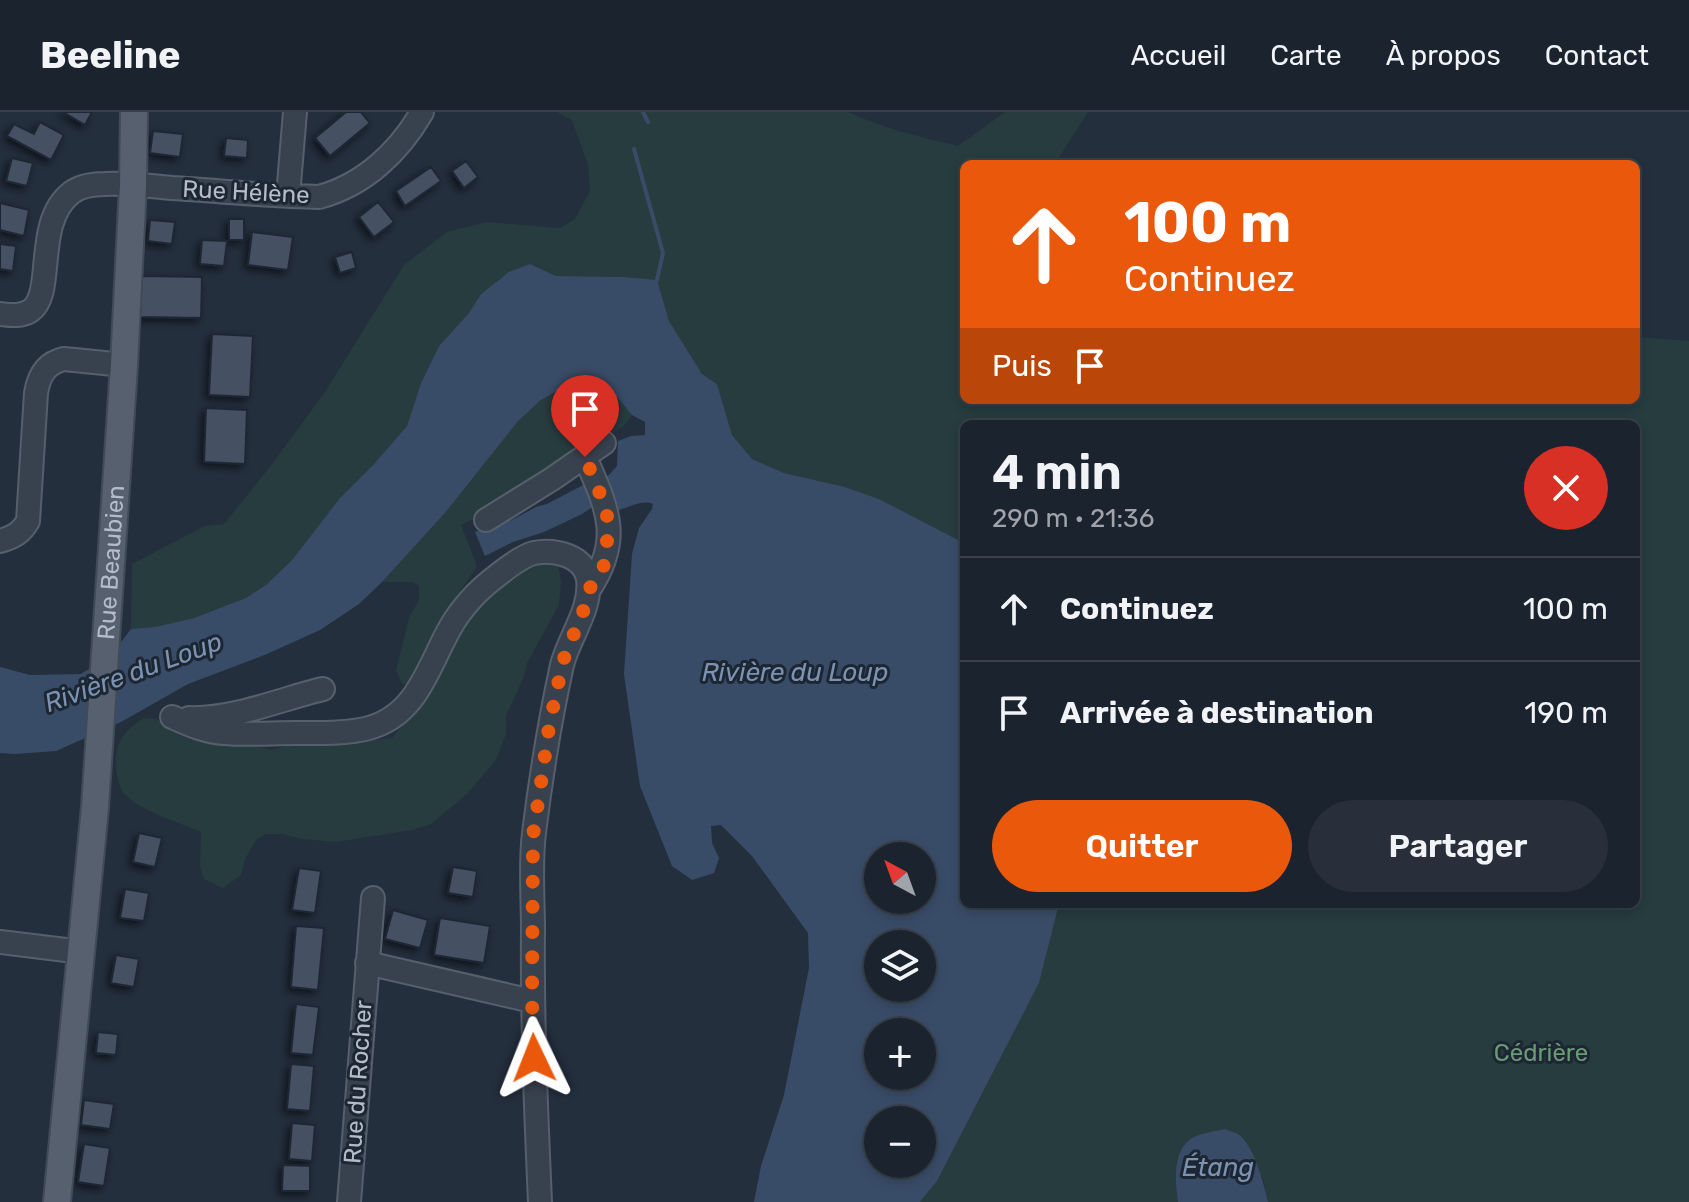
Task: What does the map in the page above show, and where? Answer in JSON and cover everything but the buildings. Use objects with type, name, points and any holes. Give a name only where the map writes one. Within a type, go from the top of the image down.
[{"type":"main road","name":"Rue Beaubien","points":[[57,1202],[95,807],[124,365],[134,112]]},
{"type":"street","points":[[288,196],[295,112]]},
{"type":"street","name":"Rue Hélène","points":[[0,314],[18,315],[38,302],[52,221],[60,205],[82,186],[133,185],[319,197],[339,191],[363,178],[391,153],[422,112]]},
{"type":"street","points":[[0,541],[23,530],[28,521],[36,393],[43,372],[55,361],[64,359],[124,365]]},
{"type":"street","points":[[486,520],[594,458],[609,525],[603,568],[588,591]]},
{"type":"street","points":[[323,689],[205,719],[172,717],[198,728],[223,733],[307,733],[369,728],[401,711],[415,696],[450,627],[464,607],[507,568],[532,554],[553,551],[569,555],[586,573],[589,582],[586,604],[563,661],[549,727],[533,836],[532,1001],[540,1202]]},
{"type":"street","name":"Rue du Rocher","points":[[349,1202],[373,898]]},
{"type":"street","points":[[0,942],[82,952]]},
{"type":"street","name":"Rue du Rocher","points":[[367,963],[532,1001]]},
{"type":"green space","name":"Cédrière","points":[[557,112],[848,112],[916,136],[958,146],[1005,112],[1088,112],[1058,160],[960,160],[960,404],[1640,404],[1640,337],[1689,341],[1689,1202],[1268,1202],[1263,1179],[1246,1143],[1225,1129],[1192,1138],[1176,1188],[1178,1202],[920,1202],[937,1181],[1039,983],[1058,908],[1640,908],[1640,420],[960,420],[960,541],[879,499],[845,487],[784,473],[752,459],[732,435],[717,384],[702,374],[669,321],[657,280],[556,276],[530,264],[481,294],[469,313],[439,346],[421,383],[407,426],[340,498],[292,560],[267,584],[246,598],[194,618],[131,629],[132,564],[205,526],[224,524],[325,392],[404,265],[447,232],[487,222],[560,228],[575,219],[590,191],[588,165],[572,120]]},
{"type":"green space","points":[[582,377],[605,386],[632,415],[624,426],[588,440],[556,468],[461,525],[476,568],[448,608],[410,688],[401,682],[396,670],[409,618],[419,600],[419,586],[413,582],[382,582],[445,513],[517,421],[541,400]]},
{"type":"green space","points":[[542,559],[558,563],[561,582],[559,605],[527,663],[506,716],[506,734],[496,760],[467,794],[431,824],[336,842],[265,834],[256,840],[245,859],[241,875],[223,888],[204,879],[200,867],[201,832],[139,805],[121,789],[116,766],[119,745],[129,730],[144,718],[272,750],[304,741],[392,738],[427,694],[469,617],[498,586]]},
{"type":"water","name":"Rivière du Loup","points":[[530,264],[556,276],[657,280],[669,321],[702,374],[717,384],[732,435],[752,459],[784,473],[845,487],[879,499],[960,541],[960,908],[1058,908],[1039,983],[937,1181],[920,1202],[754,1202],[761,1166],[784,1095],[809,968],[808,933],[752,856],[721,825],[711,826],[712,843],[719,858],[714,873],[692,880],[672,866],[640,786],[624,674],[632,554],[639,528],[653,504],[640,503],[616,511],[600,502],[544,532],[513,542],[485,556],[475,532],[512,520],[609,475],[617,466],[618,441],[645,435],[645,422],[632,415],[599,381],[582,377],[541,400],[518,421],[445,513],[382,582],[359,604],[320,630],[188,684],[121,722],[56,751],[0,753],[0,667],[30,675],[81,674],[111,655],[131,629],[194,618],[246,598],[267,584],[292,560],[340,498],[407,426],[421,383],[439,346],[469,313],[481,294],[509,272]]},
{"type":"water","name":"Étang","points":[[1225,1129],[1238,1134],[1249,1147],[1258,1165],[1268,1202],[1178,1202],[1176,1176],[1182,1149],[1194,1137]]},
{"type":"waterway","points":[[643,112],[648,122]]},
{"type":"waterway","points":[[634,149],[663,253],[657,280]]},
{"type":"route","points":[[534,1058],[533,836],[549,727],[563,661],[586,604],[588,591],[603,568],[607,554],[607,511],[585,457]]}]
